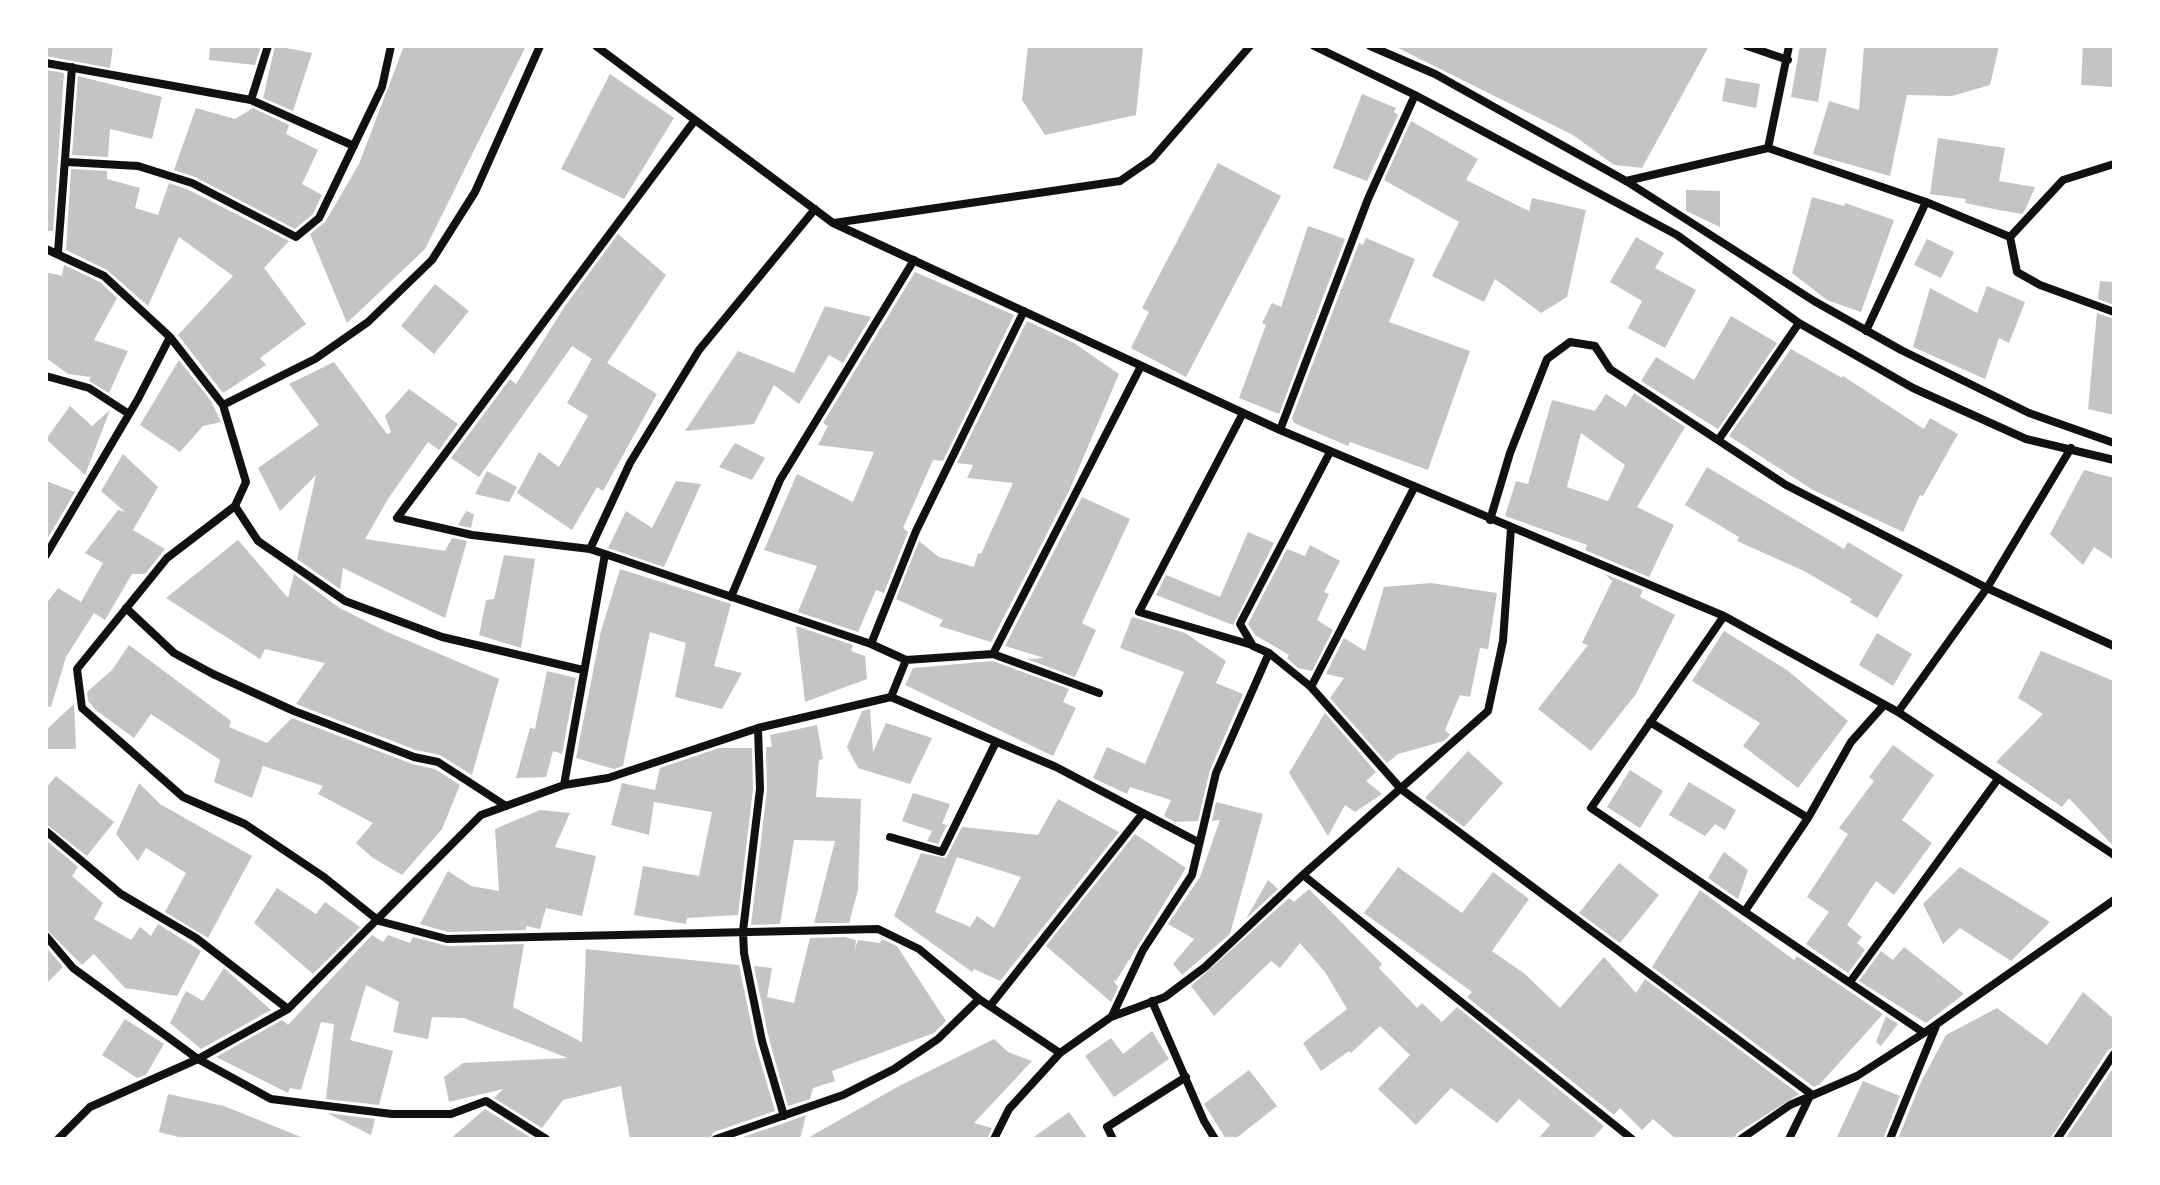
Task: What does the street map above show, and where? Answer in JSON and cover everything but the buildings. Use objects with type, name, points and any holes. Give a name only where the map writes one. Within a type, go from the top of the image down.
[{"type":"street","points":[[251,100],[268,46]]},
{"type":"street","points":[[67,162],[138,166],[192,183],[296,237],[319,218],[382,87],[391,46]]},
{"type":"street","points":[[223,405],[315,359],[368,322],[432,260],[475,192],[540,46]]},
{"type":"street","points":[[596,46],[833,223],[1280,430],[1724,616],[1898,712],[2114,855]]},
{"type":"street","points":[[833,223],[1120,181],[1152,159],[1250,46]]},
{"type":"street","points":[[1314,46],[1415,95],[1677,235],[1799,323],[1913,388],[2026,439],[2114,460]]},
{"type":"street","points":[[1370,46],[1435,74],[1626,181],[1866,331],[2029,413],[2114,443]]},
{"type":"street","points":[[1747,46],[1788,60]]},
{"type":"street","points":[[1768,148],[1789,46]]},
{"type":"street","points":[[46,63],[251,100],[354,146]]},
{"type":"street","points":[[58,252],[72,67]]},
{"type":"street","points":[[1280,430],[1368,199],[1415,95]]},
{"type":"street","points":[[695,120],[397,518],[472,535],[590,549],[871,644],[906,660],[993,654],[1099,693]]},
{"type":"street","points":[[1626,181],[1768,148],[1926,202],[2010,237]]},
{"type":"street","points":[[2010,237],[2063,180],[2114,164]]},
{"type":"street","points":[[1866,331],[1926,202]]},
{"type":"street","points":[[590,549],[630,463],[699,350],[815,209]]},
{"type":"street","points":[[2010,237],[2017,272],[2040,285],[2114,312]]},
{"type":"street","points":[[46,249],[104,276],[150,314],[170,337],[223,405],[246,482],[235,506],[167,558],[77,669],[82,708],[183,797],[245,824],[324,877],[379,921],[447,939],[878,929],[919,949],[979,999],[1060,1053]]},
{"type":"street","points":[[731,597],[780,480],[914,260]]},
{"type":"street","points":[[871,644],[916,531],[1024,311]]},
{"type":"street","points":[[1719,439],[1799,323]]},
{"type":"street","points":[[46,555],[129,414],[170,337]]},
{"type":"street","points":[[1490,520],[1510,453],[1547,359],[1570,342],[1595,346],[1610,369],[1786,485],[1987,588],[2114,646]]},
{"type":"street","points":[[993,654],[1141,366]]},
{"type":"street","points":[[46,376],[89,388],[129,414]]},
{"type":"street","points":[[1243,413],[1139,612],[1269,653],[1311,687],[1401,789],[1811,1094]]},
{"type":"street","points":[[1898,712],[1987,588],[2071,448]]},
{"type":"street","points":[[1253,646],[1240,624],[1330,452]]},
{"type":"street","points":[[1311,687],[1414,488]]},
{"type":"street","points":[[235,506],[258,541],[345,601],[442,637],[583,670]]},
{"type":"street","points":[[994,1139],[1009,1109],[1060,1053],[1111,1017],[1165,997],[1205,967],[1303,875],[1488,711],[1503,641],[1511,528]]},
{"type":"street","points":[[564,785],[605,554]]},
{"type":"street","points":[[126,608],[174,653],[213,674],[294,711],[414,757],[438,762],[506,806]]},
{"type":"street","points":[[1724,616],[1591,808],[1924,1033]]},
{"type":"street","points":[[1111,1017],[1143,950],[1192,875],[1216,773],[1269,653]]},
{"type":"street","points":[[891,697],[906,660]]},
{"type":"street","points":[[58,1139],[90,1107],[198,1059],[288,1009],[379,921],[481,815],[564,785],[608,778],[758,728],[891,697],[1056,767],[1198,842]]},
{"type":"street","points":[[1745,911],[1808,818],[1851,742],[1884,705]]},
{"type":"street","points":[[1650,722],[1800,809],[1808,818]]},
{"type":"street","points":[[758,728],[760,789],[743,931],[759,1026],[784,1116]]},
{"type":"street","points":[[890,837],[942,852],[996,742]]},
{"type":"street","points":[[1850,982],[1998,779]]},
{"type":"street","points":[[990,1006],[1143,813]]},
{"type":"street","points":[[46,831],[121,894],[196,938],[288,1009]]},
{"type":"street","points":[[1303,875],[1632,1139]]},
{"type":"street","points":[[1741,1139],[1811,1094],[1857,1076],[1937,1025],[2114,900]]},
{"type":"street","points":[[46,936],[73,968],[198,1059],[271,1099],[392,1114],[451,1114],[486,1101],[546,1139]]},
{"type":"street","points":[[716,1139],[843,1095],[894,1069],[938,1039],[979,999]]},
{"type":"street","points":[[1152,1001],[1204,1121],[1215,1139]]},
{"type":"street","points":[[1890,1139],[1937,1025]]},
{"type":"street","points":[[2057,1139],[2114,1054]]},
{"type":"street","points":[[1113,1139],[1107,1127],[1186,1077]]},
{"type":"street","points":[[1789,1139],[1811,1094]]}]
